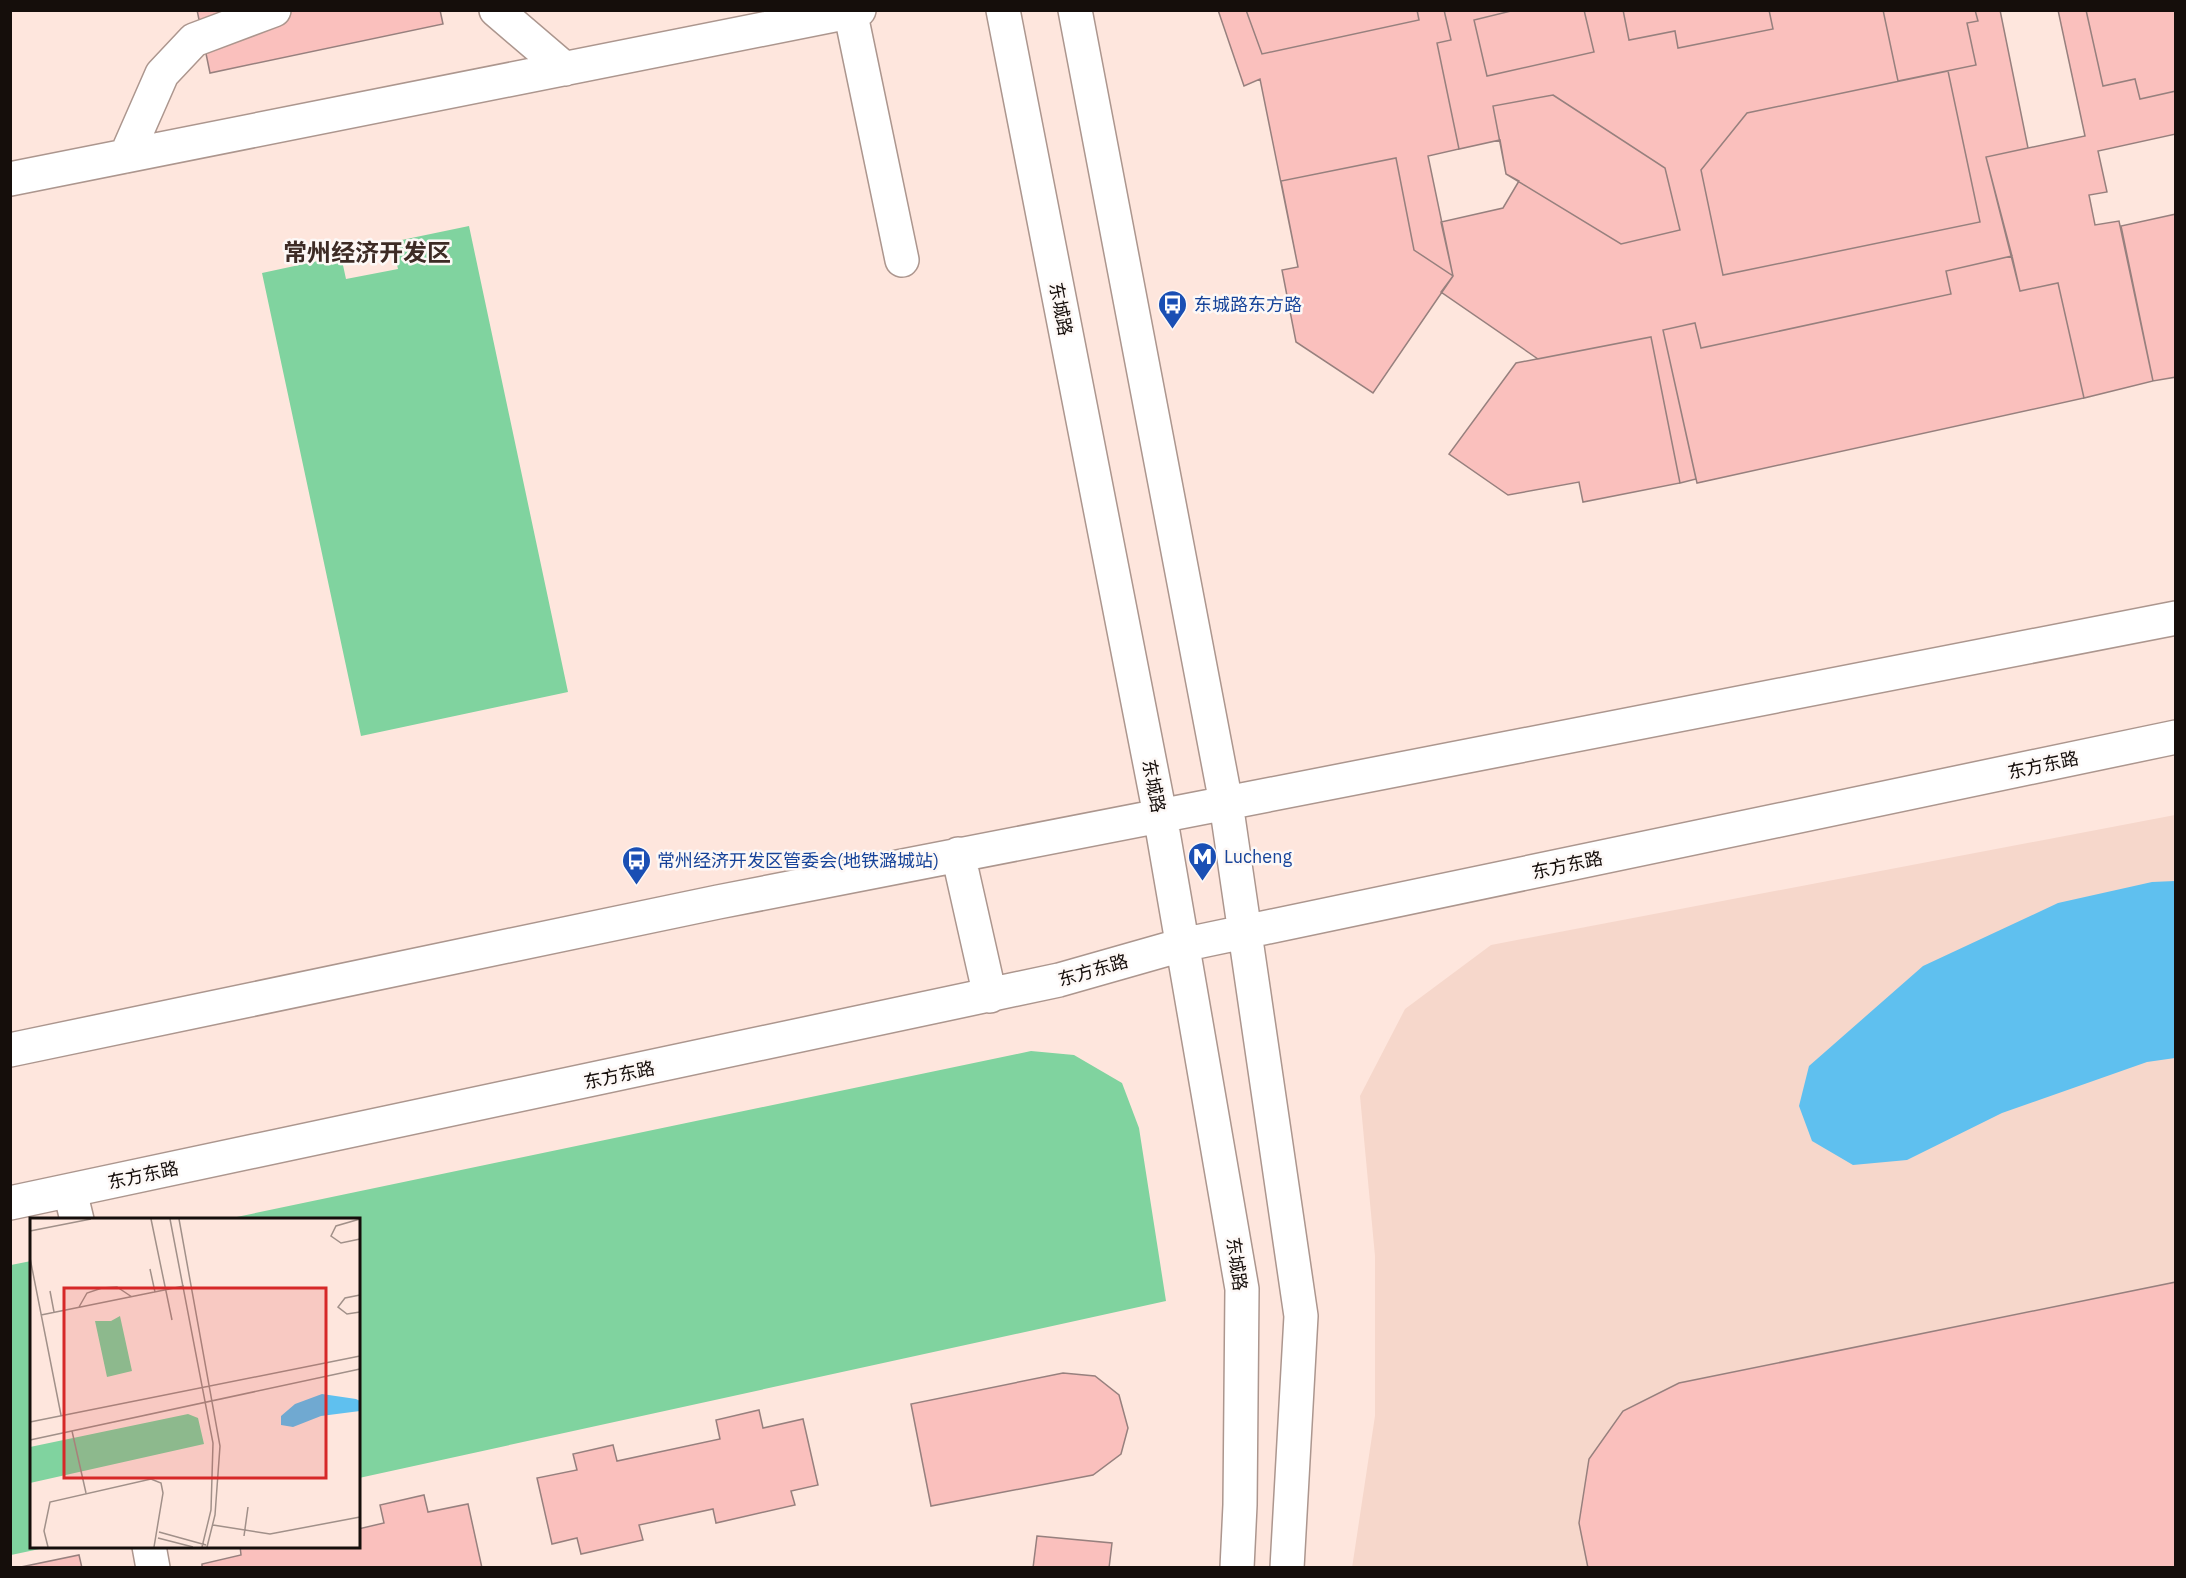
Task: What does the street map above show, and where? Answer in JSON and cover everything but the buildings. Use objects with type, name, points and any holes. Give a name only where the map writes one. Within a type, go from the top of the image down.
[{"type":"main road","points":[[126,156],[162,74],[194,40],[274,10]]},
{"type":"main road","points":[[496,10],[565,69]]},
{"type":"main road","name":"东城路","points":[[1003,10],[1160,814],[1242,1289],[1237,1568]]},
{"type":"main road","points":[[1075,10],[1226,803],[1301,1316],[1287,1568]]},
{"type":"main road","points":[[10,179],[565,69],[759,20],[853,11],[902,260]]},
{"type":"main road","points":[[10,1050],[706,904],[2175,618]]},
{"type":"main road","name":"东方东路","points":[[10,1203],[73,1205],[1059,980],[1182,945],[2175,737]]},
{"type":"main road","points":[[958,854],[990,996]]},
{"type":"main road","points":[[149,1548],[153,1568]]},
{"type":"shaded area","points":[[2175,815],[2175,1567],[1352,1568],[1375,1416],[1375,1256],[1360,1096],[1405,1009],[1491,945]]},
{"type":"green space","points":[[469,226],[568,692],[361,736],[262,273],[341,256],[346,279],[398,269],[392,242]]},
{"type":"green space","points":[[1031,1051],[1074,1055],[1122,1083],[1139,1128],[1166,1301],[360,1478],[360,1218],[232,1218]]},
{"type":"green space","points":[[30,1261],[30,1548],[44,1548],[11,1555],[11,1265]]},
{"type":"water","points":[[2175,881],[2175,1058],[2147,1062],[2002,1113],[1907,1160],[1853,1165],[1812,1141],[1799,1106],[1809,1066],[1923,966],[2058,903],[2152,882]]},
{"type":"place","name":"东城路东方路","points":[[1173,330]]},
{"type":"place","name":"Lucheng","points":[[1203,882]]},
{"type":"place","name":"常州经济开发区管委会(地铁潞城站)","points":[[636,886]]},
{"type":"district","name":"常州经济开发区","points":[[367,252]]}]
